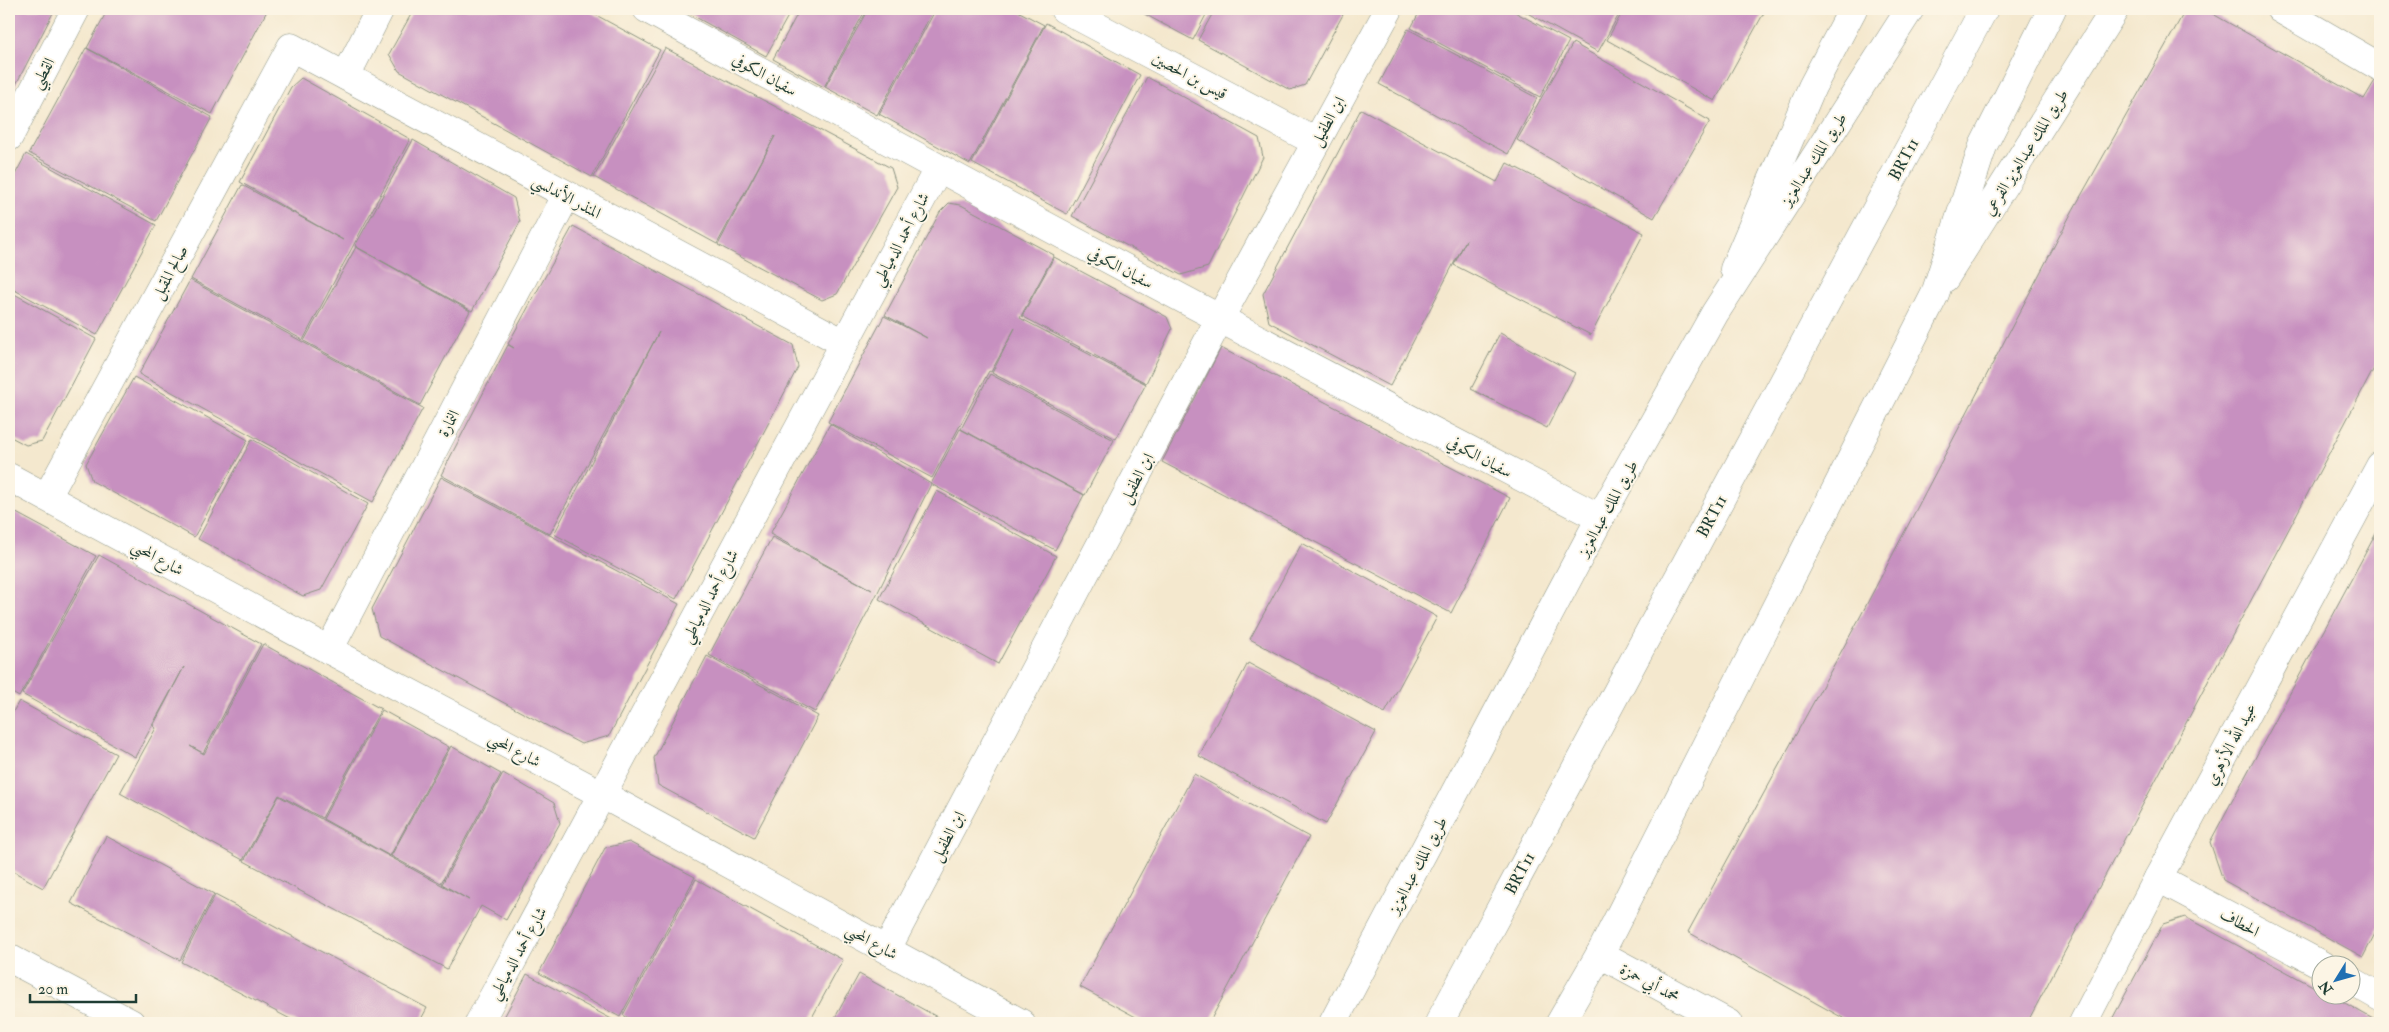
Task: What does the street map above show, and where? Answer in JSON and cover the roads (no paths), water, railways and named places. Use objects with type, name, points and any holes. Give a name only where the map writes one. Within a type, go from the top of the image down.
[{"type":"street","name":"القطبي","points":[[9,137],[76,9]]},
{"type":"street","points":[[346,76],[380,9]]},
{"type":"street","name":"سفيان الكوفي","points":[[647,9],[938,169],[1219,320],[1600,518]]},
{"type":"street","name":"قيس بن الحصين","points":[[1064,9],[1316,142]]},
{"type":"street","name":"ابن الطفيل","points":[[887,949],[1219,320],[1388,9]]},
{"type":"street","points":[[1715,313],[1812,88],[1853,9]]},
{"type":"street","name":"طريق الملك عبدالعزيز","points":[[1333,1023],[1600,518],[1715,313],[1910,9]]},
{"type":"street","name":"BRT11","points":[[1439,1023],[1984,9]]},
{"type":"street","points":[[1560,1023],[1600,954],[1935,294],[1983,146],[2052,9]]},
{"type":"street","name":"طريق الملك عبدالعزيز الفرعي","points":[[1935,294],[2115,9]]},
{"type":"street","points":[[2280,9],[2380,67]]},
{"type":"street","name":"المنذر الأندلسي","points":[[291,46],[566,196],[844,343]]},
{"type":"street","name":"صالح المقبل","points":[[47,497],[291,46]]},
{"type":"street","name":"شارع أحمد الدمياطي","points":[[479,1023],[938,169]]},
{"type":"street","name":"النمارة","points":[[329,650],[566,196]]},
{"type":"street","name":"عبيد الله الأزهري","points":[[2082,1023],[2380,466]]},
{"type":"street","name":"شارع المحبي","points":[[9,477],[603,795],[1021,1023]]},
{"type":"street","name":"الحطاف","points":[[2158,878],[2312,960]]},
{"type":"street","name":"محمد أبي حمزة","points":[[1600,954],[1728,1023]]},
{"type":"street","points":[[9,958],[131,1023]]},
{"type":"street","points":[[2362,987],[2380,997]]}]
